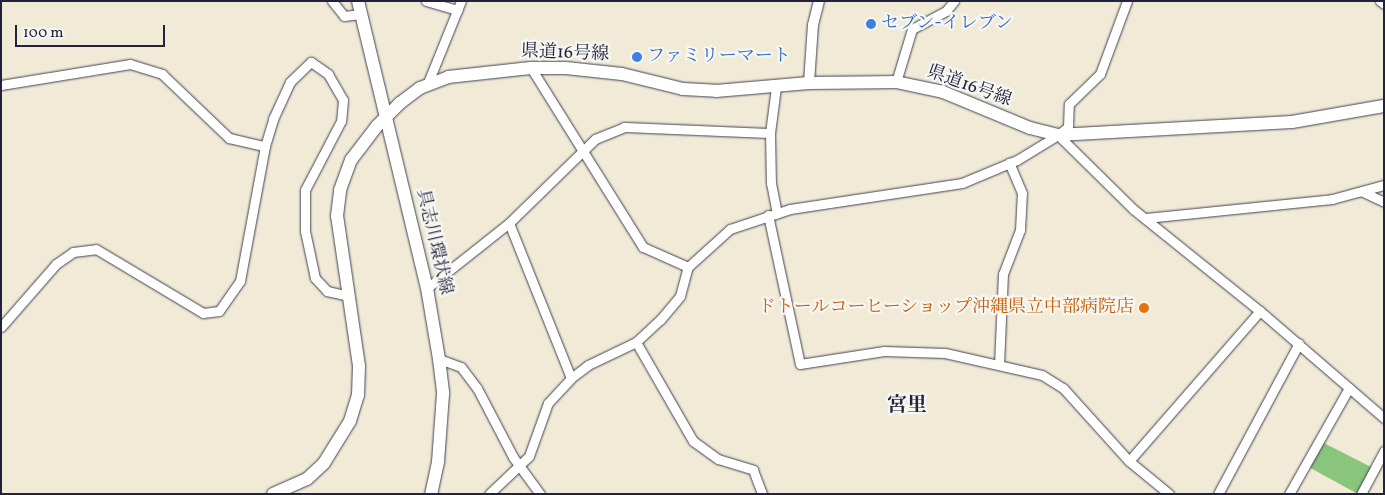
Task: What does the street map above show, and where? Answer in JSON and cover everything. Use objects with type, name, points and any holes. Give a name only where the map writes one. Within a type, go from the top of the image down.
[{"type":"main road","name":"具志川環状線","points":[[360,8],[426,288],[439,359],[443,394],[438,462],[431,494]]},
{"type":"main road","name":"県道16号線","points":[[273,494],[307,479],[324,463],[350,422],[358,395],[359,366],[337,204],[351,160],[386,117],[427,85],[462,75],[531,68],[598,71],[683,89],[716,91],[809,83],[896,82],[943,92],[1030,128],[1058,135],[1292,122],[1384,106]]},
{"type":"street","points":[[332,1],[344,16],[360,8]]},
{"type":"street","points":[[426,1],[460,6],[427,85]]},
{"type":"street","points":[[809,83],[813,24],[819,1]]},
{"type":"street","points":[[896,82],[912,29],[946,11],[954,1]]},
{"type":"street","points":[[489,494],[520,467],[528,456],[548,403],[571,378],[588,365],[636,342],[680,296],[688,266],[730,229],[772,214],[962,183],[1010,163],[1058,135],[1068,127],[1069,104],[1100,74],[1127,1]]},
{"type":"street","points":[[1380,1],[1384,4]]},
{"type":"street","points":[[1,327],[56,264],[73,252],[96,250],[203,313],[218,311],[240,281],[265,146],[290,82],[311,62],[328,74],[343,100],[341,121],[305,190],[305,231],[315,278],[327,291],[349,296]]},
{"type":"street","points":[[1,85],[130,64],[162,74],[229,138],[265,146]]},
{"type":"street","points":[[531,68],[582,152],[643,246],[688,266]]},
{"type":"street","points":[[776,87],[770,133],[772,214],[800,364],[884,351],[945,353],[1042,375],[1064,388],[1129,461],[1169,494]]},
{"type":"street","points":[[426,288],[509,223],[595,139],[624,127],[770,133]]},
{"type":"street","points":[[1058,135],[1146,218],[1260,311],[1384,418]]},
{"type":"street","points":[[999,365],[1003,274],[1020,230],[1022,192],[1010,163]]},
{"type":"street","points":[[1146,218],[1332,200],[1384,185]]},
{"type":"street","points":[[1363,192],[1384,202]]},
{"type":"street","points":[[509,223],[571,378]]},
{"type":"street","points":[[1129,461],[1260,311]]},
{"type":"street","points":[[636,342],[693,440],[718,459],[753,470],[762,494]]},
{"type":"street","points":[[1218,494],[1298,343]]},
{"type":"street","points":[[439,359],[461,367],[477,388],[520,467],[540,494]]},
{"type":"street","points":[[1289,494],[1348,388]]},
{"type":"street","points":[[1361,494],[1384,451]]},
{"type":"green space","points":[[1318,440],[1375,469],[1358,494],[1305,465]]},
{"type":"place","name":"セブン-イレブン","points":[[871,24]]},
{"type":"place","name":"ファミリーマート","points":[[637,57]]},
{"type":"place","name":"ドトールコーヒーショップ沖縄県立中部病院店","points":[[1144,308]]},
{"type":"district","name":"宮里","points":[[907,406]]}]
